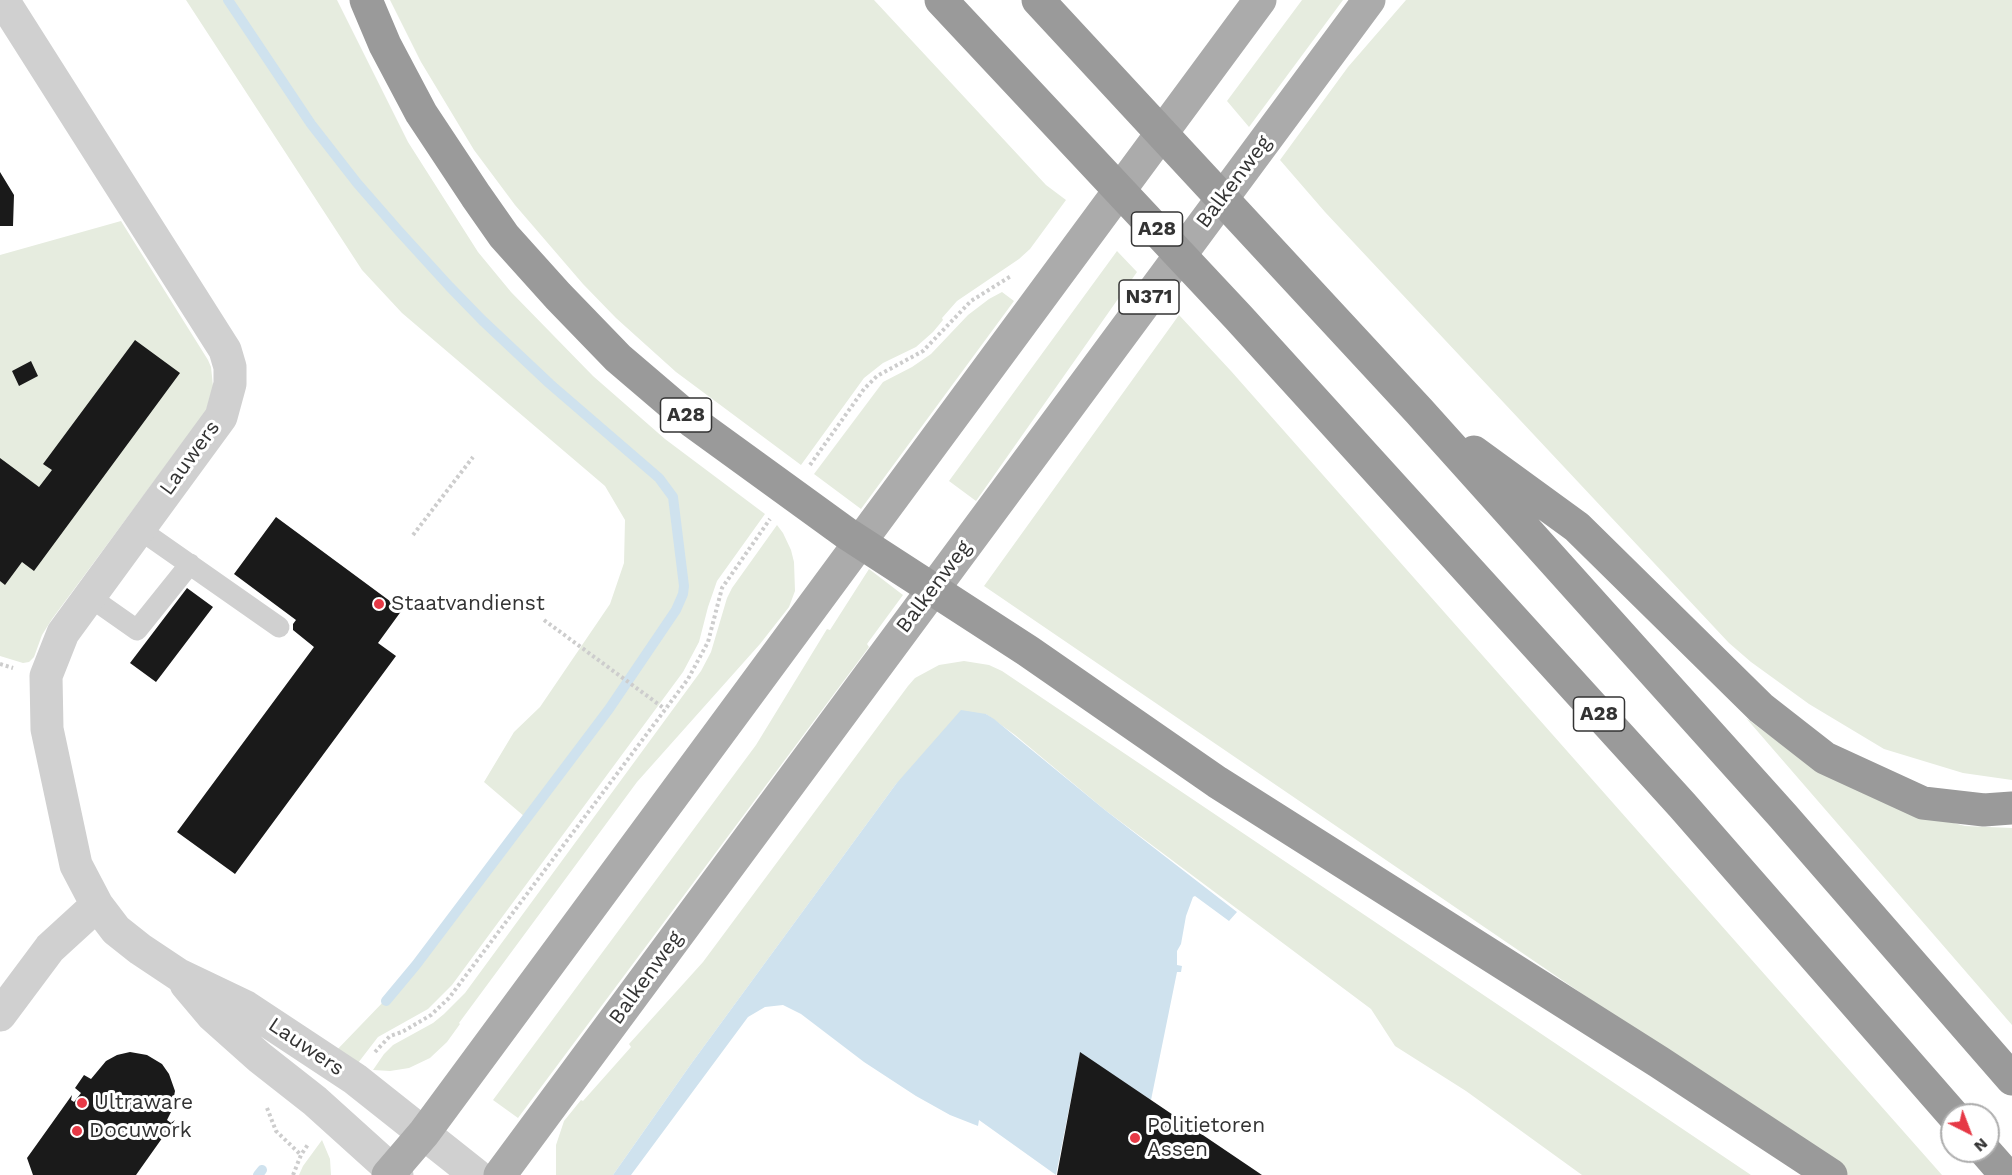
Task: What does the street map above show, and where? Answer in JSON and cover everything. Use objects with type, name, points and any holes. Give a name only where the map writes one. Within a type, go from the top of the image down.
[{"type":"highway","name":"A28","points":[[366,0],[385,45],[421,113],[511,244],[558,297],[618,357],[693,422],[860,543],[1028,651],[1217,782],[1659,1062],[1831,1175]]},
{"type":"highway","name":"A28","points":[[941,0],[1239,318],[1682,805],[1943,1103]]},
{"type":"highway","points":[[1038,0],[1419,411],[1783,816],[2012,1079]]},
{"type":"highway","points":[[1419,411],[1577,527],[1753,700],[1826,758],[1923,803],[1984,810],[2012,808]]},
{"type":"highway","points":[[1996,1163],[2006,1175]]},
{"type":"main road","points":[[392,1174],[1260,0]]},
{"type":"main road","name":"Balkenweg","points":[[500,1175],[1369,0]]},
{"type":"street","name":"Lauwers","points":[[1,0],[225,350],[230,367],[230,384],[221,417],[63,633],[46,675],[47,729],[76,865],[97,905],[117,930],[140,949],[179,975],[246,1007],[355,1079],[424,1133]]},
{"type":"street","points":[[0,1015],[50,948],[97,905]]},
{"type":"street","name":"Lauwers","points":[[179,975],[213,1016],[259,1057],[315,1101],[392,1174]]},
{"type":"street","points":[[424,1133],[476,1175]]},
{"type":"lane","points":[[139,529],[279,627]]},
{"type":"lane","points":[[90,597],[137,630],[190,564]]},
{"type":"path","points":[[355,1079],[380,1044],[390,1036],[402,1032],[430,1015],[449,998],[688,679],[708,642],[722,588],[864,389],[877,376],[923,351],[971,301],[1013,275]]},
{"type":"path","points":[[413,536],[472,457]]},
{"type":"path","points":[[544,620],[665,709]]},
{"type":"path","points":[[266,1104],[276,1131],[301,1155]]},
{"type":"shaded area","points":[[186,0],[337,0],[408,142],[478,252],[511,292],[593,376],[665,439],[765,514],[717,581],[699,642],[683,672],[452,985],[428,1009],[378,1037],[358,1063],[333,1054],[386,999],[525,817],[484,782],[514,732],[540,707],[610,604],[624,563],[625,520],[605,486],[402,313],[362,270]]},
{"type":"shaded area","points":[[390,0],[874,0],[1046,185],[1066,200],[1030,249],[1019,259],[957,301],[933,332],[916,347],[883,363],[864,378],[801,465],[676,372],[616,318],[583,284],[515,205],[474,150],[421,62]]},
{"type":"shaded area","points":[[1302,0],[1343,0],[1249,127],[1227,101]]},
{"type":"shaded area","points":[[1406,0],[2012,0],[2012,780],[1963,773],[1884,749],[1809,704],[1751,662],[1729,643],[1325,212],[1280,160],[1348,67]]},
{"type":"shaded area","points":[[121,221],[208,360],[213,386],[206,411],[52,619],[42,635],[34,657],[29,662],[23,663],[0,656],[0,255]]},
{"type":"shaded area","points":[[1117,251],[1137,272],[976,501],[949,481]]},
{"type":"shaded area","points":[[1002,292],[1014,301],[861,509],[814,474],[883,382],[931,354],[968,315]]},
{"type":"shaded area","points":[[1179,315],[1942,1175],[1848,1175],[984,586]]},
{"type":"shaded area","points":[[777,525],[791,550],[794,562],[795,591],[789,607],[760,644],[637,782],[447,1042],[430,1058],[409,1068],[390,1071],[373,1070],[393,1045],[433,1023],[465,993],[701,671],[711,652],[732,588]]},
{"type":"shaded area","points":[[869,569],[903,595],[867,644],[869,647],[518,1118],[493,1100],[756,745],[827,629],[830,630]]},
{"type":"shaded area","points":[[964,661],[989,665],[1002,671],[1751,1175],[1582,1175],[1466,1091],[1395,1046],[1371,1009],[1105,810],[1015,735],[986,714],[896,784],[691,1064],[613,1175],[556,1175],[556,1145],[564,1121],[703,962],[908,686],[915,678],[939,665]]},
{"type":"shaded area","points":[[1746,718],[1807,763],[1898,808],[1965,826],[2012,828],[2012,1025]]},
{"type":"shaded area","points":[[322,1140],[330,1159],[331,1175],[299,1175],[303,1166]]},
{"type":"water","points":[[961,710],[986,714],[994,719],[1105,810],[1237,912],[1229,921],[1195,896],[1193,897],[1186,916],[1181,944],[1177,951],[1177,965],[1182,966],[1181,972],[1177,972],[1151,1100],[1080,1053],[1056,1175],[979,1120],[978,1126],[950,1115],[916,1096],[864,1062],[801,1014],[783,1005],[765,1007],[748,1017],[631,1175],[613,1175],[691,1064],[896,784]]},
{"type":"building","points":[[0,172],[14,195],[13,226],[0,226]]},
{"type":"building","points":[[135,340],[180,373],[34,571],[22,562],[5,585],[0,581],[0,458],[39,487],[52,470],[43,464]]},
{"type":"building","points":[[31,361],[38,376],[19,386],[12,371]]},
{"type":"building","points":[[276,517],[402,610],[378,643],[396,656],[235,874],[177,832],[314,647],[293,630],[296,620],[234,574]]},
{"type":"building","points":[[187,588],[213,607],[156,682],[130,663]]},
{"type":"building","points":[[130,1052],[147,1055],[162,1064],[169,1074],[175,1091],[167,1120],[171,1123],[175,1120],[136,1175],[33,1175],[27,1158],[72,1095],[71,1100],[74,1102],[81,1093],[75,1088],[84,1075],[91,1079],[106,1061]]},
{"type":"building","name":"Politietoren Assen","points":[[1080,1052],[1151,1100],[1262,1175],[1057,1175]]},
{"type":"waterway","points":[[228,0],[311,124],[357,183],[398,230],[482,320],[550,384],[659,478],[673,497],[684,586],[676,610],[609,709],[416,965],[386,1001]]},
{"type":"waterway","points":[[258,1175],[262,1170]]},
{"type":"place","name":"Staatvandienst","points":[[379,604]]},
{"type":"place","name":"Ultraware","points":[[82,1103]]},
{"type":"place","name":"Docuwork","points":[[77,1131]]},
{"type":"place","name":"Politietoren Assen","points":[[1135,1138]]}]
